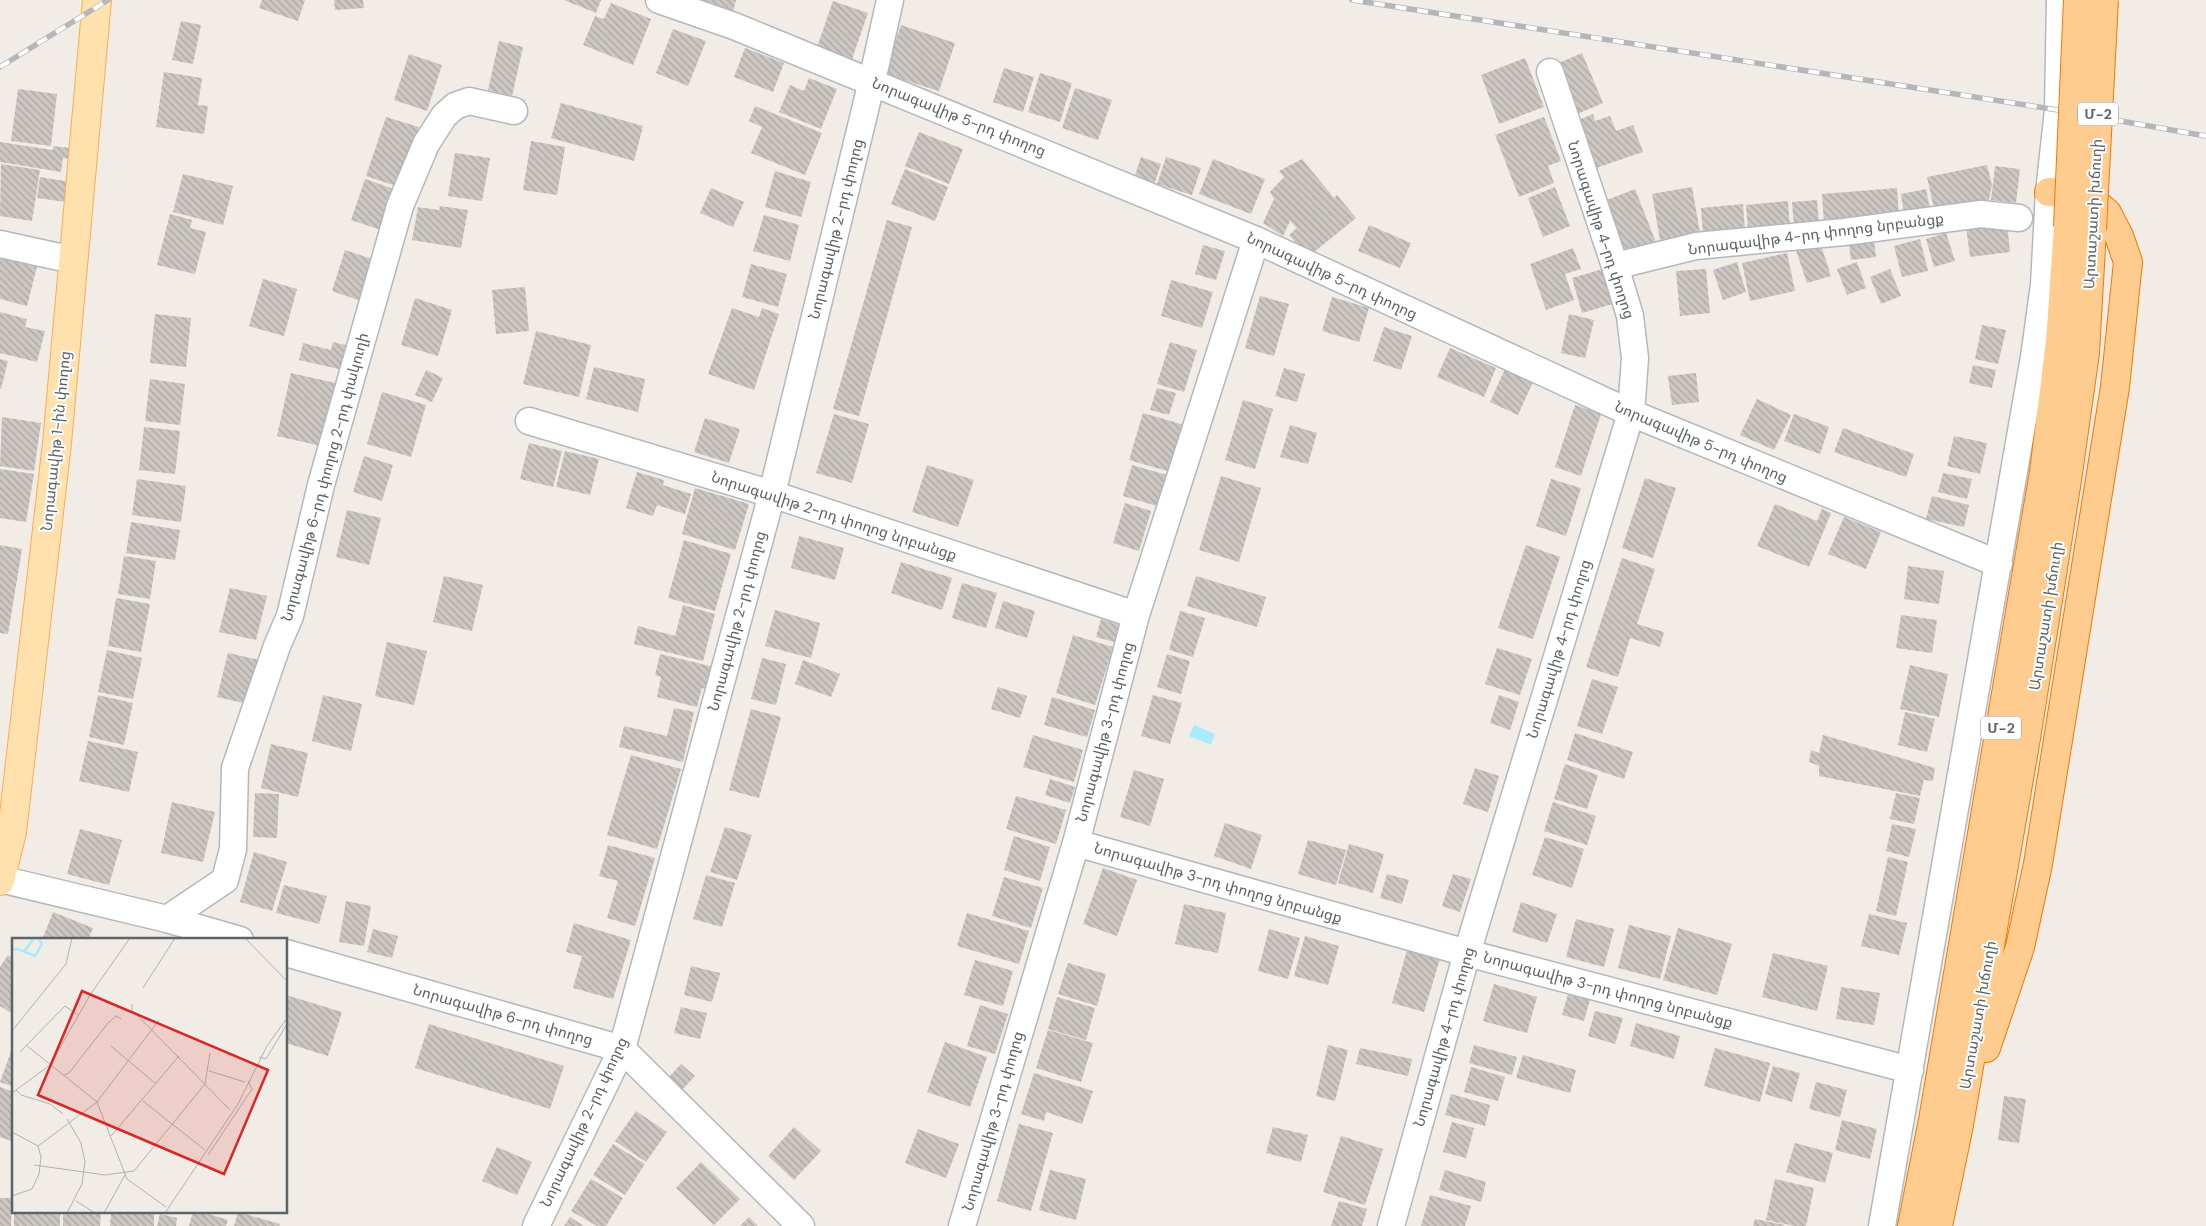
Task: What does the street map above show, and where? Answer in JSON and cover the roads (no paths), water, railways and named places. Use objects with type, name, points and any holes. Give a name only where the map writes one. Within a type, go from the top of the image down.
[{"type":"highway","name":"Արտաշատի խճուղի","points":[[1938,1226],[1958,1130],[2026,738],[2085,353],[2080,228],[2078,0]]},
{"type":"highway","name":"Արտաշատի խճուղի","points":[[1912,1226],[1940,1081],[2044,472],[2060,342],[2080,228],[2104,0]]},
{"type":"highway","points":[[1958,1130],[2020,947],[2038,864],[2116,387],[2128,262],[2120,236],[2107,213],[2094,202],[2083,196],[2049,192]]},
{"type":"main road","name":"Նորագավիթ 1-ին փողոց","points":[[0,880],[13,822],[57,443],[97,0]]},
{"type":"street","name":"Նորագավիթ 5-րդ փողոց","points":[[660,0],[734,26],[872,81],[1256,240],[1630,413],[1999,564]]},
{"type":"street","name":"Նորագավիթ 2-րդ փողոց","points":[[536,1226],[622,1049],[772,494],[890,0]]},
{"type":"street","points":[[1882,1226],[2034,357],[2044,285],[2049,192],[2058,110],[2060,0]]},
{"type":"street","name":"Նորագավիթ 4-րդ փողոց","points":[[1390,1226],[1467,952],[1630,413],[1635,358],[1630,316],[1616,266],[1550,72]]},
{"type":"street","name":"Նորագավիթ 6-րդ փողոց 2-րդ փակուղի","points":[[167,919],[225,880],[233,849],[236,768],[277,646],[290,616],[321,485],[400,206],[426,144],[444,116],[455,106],[469,101],[514,111]]},
{"type":"street","name":"Նորագավիթ 4-րդ փողոց նրբանցք","points":[[1616,266],[1696,246],[1844,232],[1981,214],[2019,218]]},
{"type":"street","name":"Նորագավիթ 3-րդ փողոց","points":[[962,1226],[1076,843],[1136,615],[1256,240]]},
{"type":"street","points":[[0,244],[73,260]]},
{"type":"street","name":"Նորագավիթ 2-րդ փողոց նրբանցք","points":[[529,422],[772,494],[1136,615]]},
{"type":"street","name":"Նորագավիթ 3-րդ փողոց նրբանցք","points":[[1076,843],[1467,952],[1910,1070]]},
{"type":"street","points":[[0,880],[167,919],[233,938]]},
{"type":"street","name":"Նորագավիթ 6-րդ փողոց","points":[[288,954],[622,1049],[801,1226]]},
{"type":"water","points":[[1194,725],[1215,734],[1211,745],[1189,736]]},
{"type":"railway","points":[[0,67],[108,0]]},
{"type":"railway","points":[[1352,0],[2058,110],[2206,136]]}]
